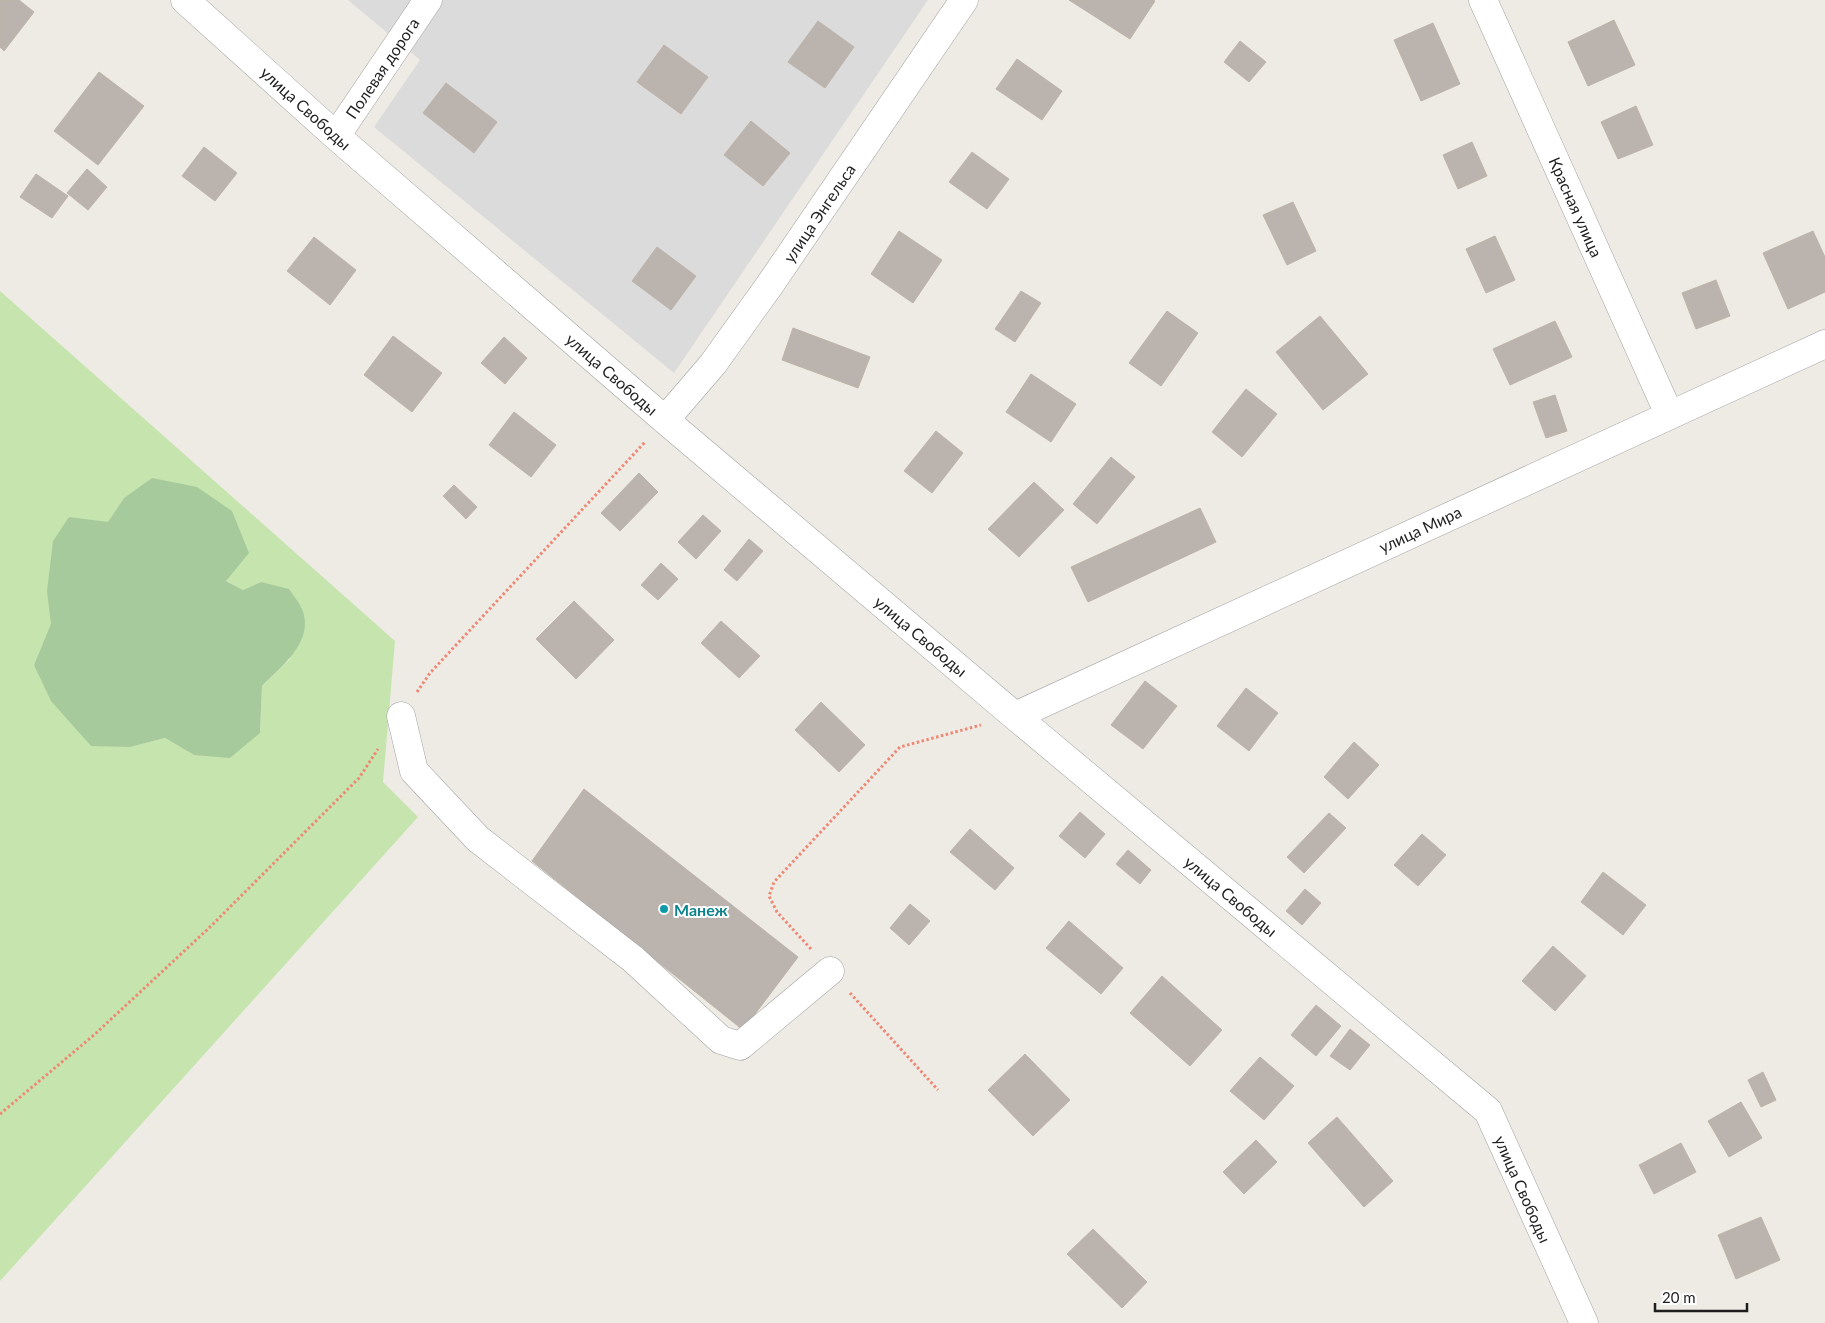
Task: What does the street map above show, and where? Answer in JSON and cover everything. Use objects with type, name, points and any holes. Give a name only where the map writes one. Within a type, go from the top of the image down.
[{"type":"street","name":"улица Свободы","points":[[185,0],[336,136],[665,420],[1015,716],[1488,1111],[1584,1323]]},
{"type":"street","name":"Полевая дорога","points":[[336,136],[428,0]]},
{"type":"street","name":"улица Энгельса","points":[[665,420],[713,364],[763,294],[964,0]]},
{"type":"street","name":"Красная улица","points":[[1483,0],[1669,414]]},
{"type":"street","name":"улица Мира","points":[[1015,716],[1825,344]]},
{"type":"street","points":[[400,716],[414,771],[478,839],[633,959],[721,1040],[740,1046],[830,971]]},
{"type":"path","points":[[0,1114],[94,1035],[209,928],[359,778],[430,673],[665,420]]},
{"type":"path","points":[[938,1090],[777,912],[769,896],[774,882],[900,748],[1015,716]]},
{"type":"shaded area","points":[[348,0],[928,0],[674,373],[374,127],[420,60]]},
{"type":"green space","points":[[0,291],[395,641],[383,782],[418,817],[0,1281]],"holes":[[[124,498],[225,580],[243,590],[261,582],[290,659],[262,686],[260,733],[194,755],[165,738],[130,747],[34,665],[53,622],[75,580]]]},
{"type":"green space","points":[[152,478],[197,487],[232,511],[249,553],[226,581],[243,590],[261,582],[289,589],[302,609],[305,621],[304,632],[300,642],[287,661],[262,686],[260,733],[230,758],[194,755],[165,738],[130,747],[91,746],[51,701],[34,665],[51,624],[47,591],[53,541],[69,517],[108,522],[124,498]]},
{"type":"building","points":[[0,0],[19,0],[34,12],[4,51],[0,47]]},
{"type":"building","points":[[1069,0],[1153,0],[1155,1],[1130,39]]},
{"type":"building","points":[[1614,20],[1635,65],[1588,86],[1568,42]]},
{"type":"building","points":[[818,21],[854,47],[825,88],[788,62]]},
{"type":"building","points":[[1433,23],[1460,84],[1421,101],[1394,40]]},
{"type":"building","points":[[1240,41],[1266,62],[1249,82],[1224,62]]},
{"type":"building","points":[[664,45],[708,77],[681,114],[637,82]]},
{"type":"building","points":[[1017,59],[1062,91],[1042,120],[996,89]]},
{"type":"building","points":[[99,72],[144,106],[98,165],[54,131]]},
{"type":"building","points":[[446,83],[497,122],[474,153],[423,113]]},
{"type":"building","points":[[1636,106],[1653,145],[1618,159],[1601,122]]},
{"type":"building","points":[[751,121],[790,153],[763,186],[724,155]]},
{"type":"building","points":[[1472,142],[1487,176],[1458,189],[1443,155]]},
{"type":"building","points":[[204,147],[237,173],[215,201],[182,176]]},
{"type":"building","points":[[972,152],[1009,179],[987,209],[949,182]]},
{"type":"building","points":[[87,169],[107,187],[88,210],[67,193]]},
{"type":"building","points":[[36,174],[68,196],[52,218],[20,197]]},
{"type":"building","points":[[1293,202],[1316,251],[1287,265],[1263,215]]},
{"type":"building","points":[[899,231],[942,260],[913,303],[871,274]]},
{"type":"building","points":[[1813,231],[1825,257],[1825,292],[1788,309],[1763,253]]},
{"type":"building","points":[[1495,236],[1515,280],[1486,293],[1466,249]]},
{"type":"building","points":[[314,237],[356,270],[330,305],[287,271]]},
{"type":"building","points":[[657,247],[696,276],[671,310],[632,281]]},
{"type":"building","points":[[1716,280],[1730,316],[1696,329],[1682,293]]},
{"type":"building","points":[[1021,291],[1041,303],[1015,342],[995,329]]},
{"type":"building","points":[[1167,311],[1198,333],[1161,386],[1129,363]]},
{"type":"building","points":[[1320,316],[1368,374],[1323,410],[1276,352]]},
{"type":"building","points":[[1555,321],[1572,357],[1510,385],[1493,349]]},
{"type":"building","points":[[793,328],[870,357],[858,388],[782,360]]},
{"type":"building","points":[[393,336],[442,373],[412,412],[364,375]]},
{"type":"building","points":[[504,337],[527,358],[505,384],[481,363]]},
{"type":"building","points":[[1031,374],[1076,404],[1051,442],[1006,412]]},
{"type":"building","points":[[1246,389],[1277,414],[1242,457],[1212,432]]},
{"type":"building","points":[[1555,395],[1567,431],[1546,438],[1533,402]]},
{"type":"building","points":[[514,412],[556,445],[531,477],[489,445]]},
{"type":"building","points":[[936,431],[963,453],[932,493],[904,471]]},
{"type":"building","points":[[1111,457],[1135,477],[1097,524],[1073,504]]},
{"type":"building","points":[[639,473],[658,492],[620,531],[601,513]]},
{"type":"building","points":[[1034,482],[1064,510],[1019,557],[988,529]]},
{"type":"building","points":[[454,485],[477,507],[466,519],[443,496]]},
{"type":"building","points":[[1200,508],[1216,542],[1088,602],[1071,567]]},
{"type":"building","points":[[703,515],[721,531],[696,559],[678,542]]},
{"type":"building","points":[[749,539],[763,551],[737,581],[724,570]]},
{"type":"building","points":[[661,563],[678,579],[658,600],[641,585]]},
{"type":"building","points":[[574,601],[614,640],[576,679],[536,639]]},
{"type":"building","points":[[721,621],[760,656],[739,678],[701,643]]},
{"type":"building","points":[[1145,681],[1177,706],[1143,749],[1111,725]]},
{"type":"building","points":[[1246,688],[1278,713],[1249,751],[1217,726]]},
{"type":"building","points":[[821,702],[865,745],[839,772],[795,730]]},
{"type":"building","points":[[1354,742],[1379,765],[1348,799],[1324,777]]},
{"type":"building","name":"Манеж","points":[[584,789],[798,957],[743,1030],[532,861]]},
{"type":"building","points":[[1080,812],[1105,834],[1085,858],[1059,836]]},
{"type":"building","points":[[1329,813],[1346,828],[1304,873],[1287,857]]},
{"type":"building","points":[[970,829],[1014,868],[995,890],[950,852]]},
{"type":"building","points":[[1422,834],[1446,855],[1418,886],[1394,865]]},
{"type":"building","points":[[1128,850],[1151,870],[1140,884],[1116,864]]},
{"type":"building","points":[[1603,872],[1646,905],[1623,935],[1581,902]]},
{"type":"building","points":[[1305,889],[1321,903],[1302,925],[1286,911]]},
{"type":"building","points":[[910,904],[930,921],[909,945],[890,928]]},
{"type":"building","points":[[1069,921],[1123,968],[1101,994],[1046,948]]},
{"type":"building","points":[[1553,946],[1586,976],[1555,1011],[1522,981]]},
{"type":"building","points":[[1162,976],[1222,1030],[1190,1066],[1130,1013]]},
{"type":"building","points":[[1316,1005],[1341,1026],[1316,1056],[1291,1035]]},
{"type":"building","points":[[1350,1029],[1370,1045],[1350,1070],[1330,1056]]},
{"type":"building","points":[[1025,1054],[1070,1100],[1033,1136],[988,1090]]},
{"type":"building","points":[[1260,1057],[1294,1086],[1264,1120],[1230,1091]]},
{"type":"building","points":[[1763,1072],[1776,1100],[1761,1107],[1748,1080]]},
{"type":"building","points":[[1741,1102],[1762,1138],[1729,1157],[1708,1121]]},
{"type":"building","points":[[1337,1117],[1393,1181],[1364,1207],[1308,1143]]},
{"type":"building","points":[[1256,1140],[1277,1162],[1244,1194],[1223,1172]]},
{"type":"building","points":[[1681,1143],[1696,1172],[1654,1194],[1639,1165]]},
{"type":"building","points":[[1761,1217],[1780,1260],[1736,1279],[1718,1235]]},
{"type":"building","points":[[1093,1229],[1147,1282],[1122,1308],[1067,1254]]},
{"type":"place","name":"Манеж","points":[[664,909]]}]
